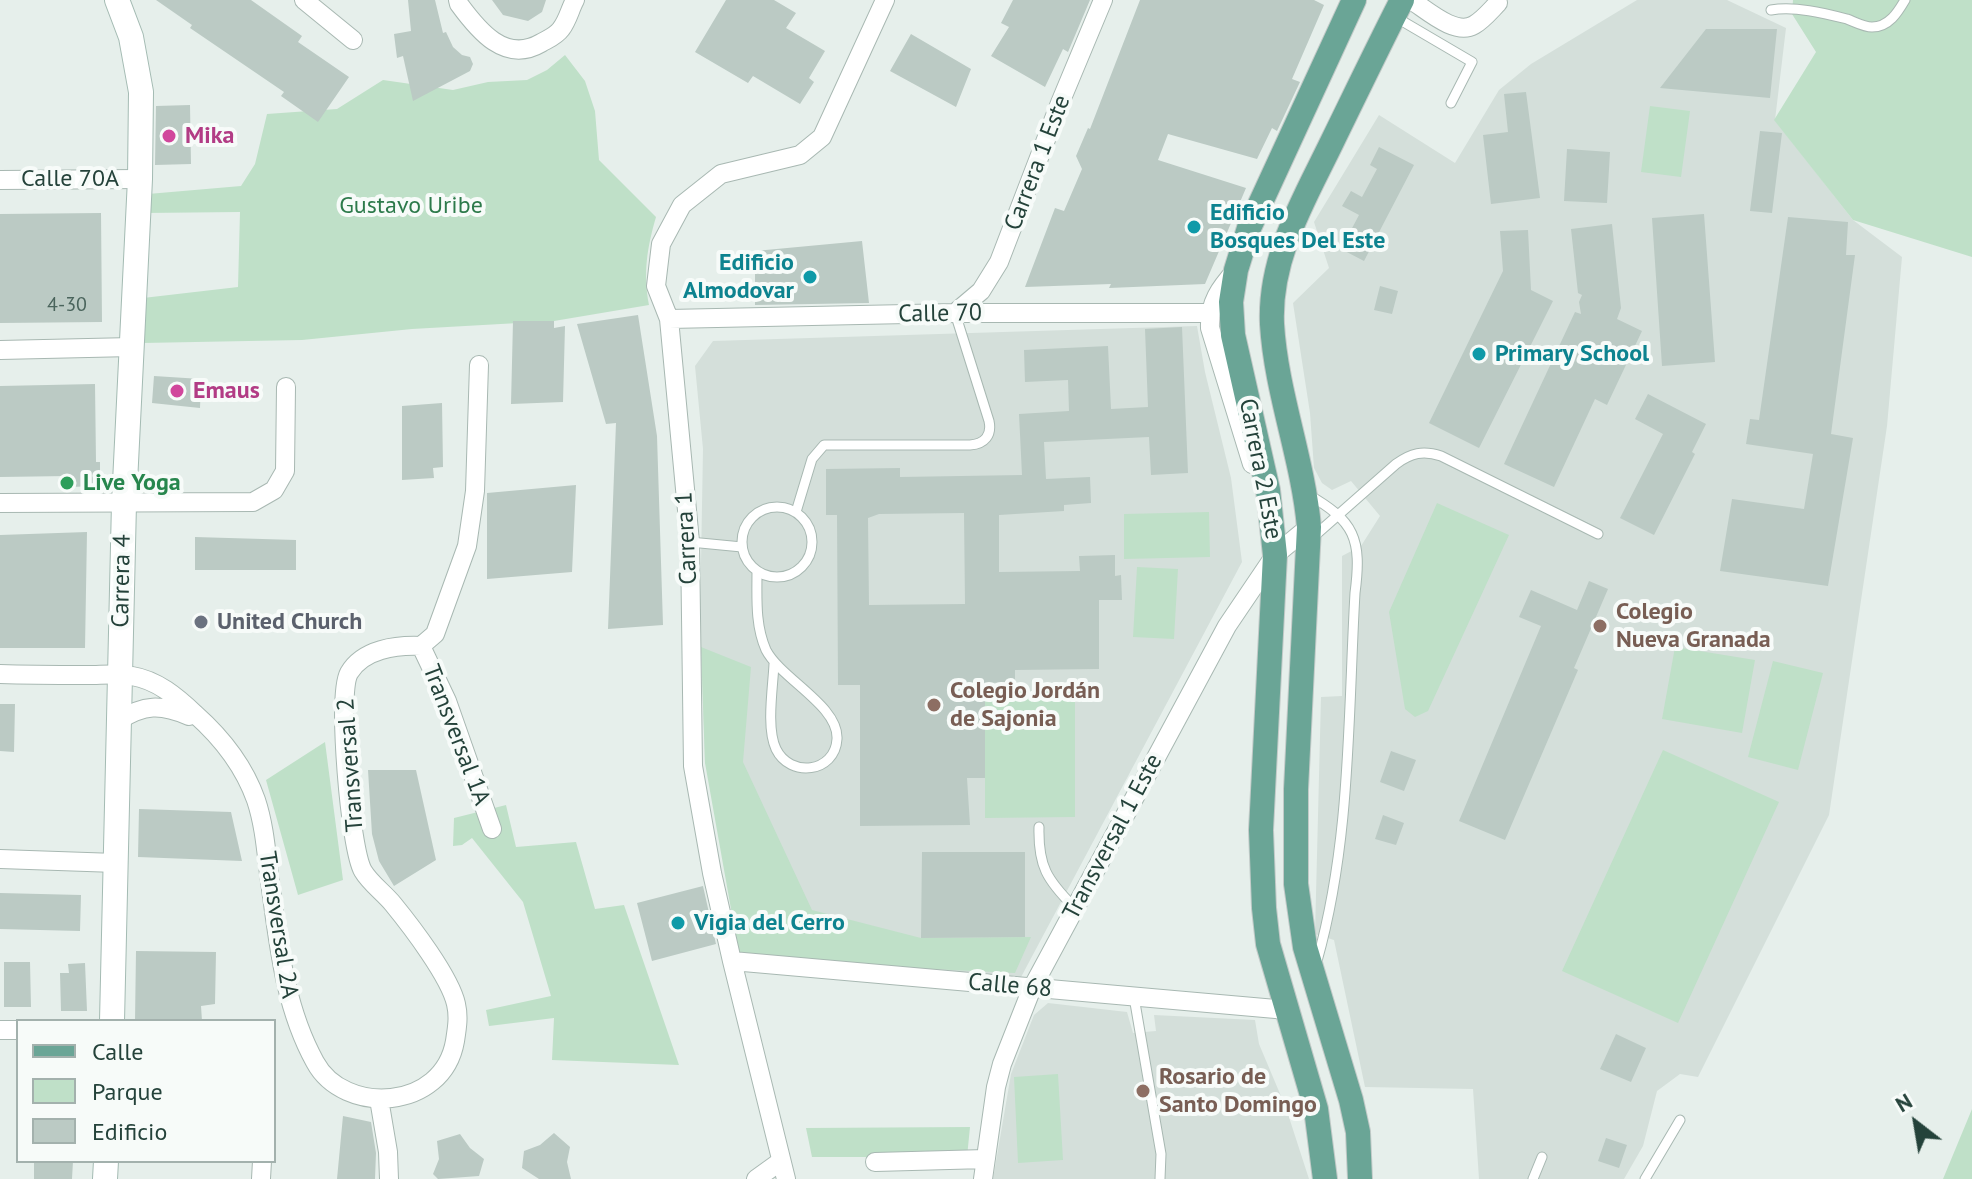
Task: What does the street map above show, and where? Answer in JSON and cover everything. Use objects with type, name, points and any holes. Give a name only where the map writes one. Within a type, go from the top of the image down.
[{"type":"main road","name":"Carrera 2 Este","points":[[1325,1179],[1316,1109],[1268,944],[1264,908],[1261,830],[1275,555],[1268,490],[1233,335],[1231,302],[1236,270],[1249,228],[1354,0]]},
{"type":"main road","name":"Carrera 2 Este","points":[[1360,1179],[1358,1132],[1351,1100],[1313,976],[1299,917],[1295,837],[1309,534],[1305,493],[1274,345],[1273,299],[1276,272],[1292,222],[1402,5]]},
{"type":"street","name":"Carrera 4","points":[[112,1019],[124,503],[140,179],[141,92],[131,37],[117,0]]},
{"type":"street","points":[[304,0],[353,40]]},
{"type":"street","points":[[458,0],[476,28],[501,47],[525,49],[550,38],[561,29],[575,0]]},
{"type":"street","name":"Carrera 1 Este","points":[[955,313],[981,291],[999,262],[1103,0]]},
{"type":"street","name":"Carrera 1","points":[[784,1170],[712,873],[693,766],[690,542],[669,319],[656,286],[661,244],[682,205],[721,174],[800,155],[822,137],[880,2]]},
{"type":"street","points":[[1402,5],[1464,29],[1476,24],[1498,3]]},
{"type":"street","name":"Calle 70A","points":[[0,180],[140,179]]},
{"type":"street","points":[[1236,270],[1215,296],[1210,313],[1213,343],[1251,462],[1268,490]]},
{"type":"street","name":"Calle 70","points":[[669,319],[955,313],[1210,313]]},
{"type":"street","points":[[0,350],[132,347]]},
{"type":"street","name":"Transversal 1A","points":[[479,365],[475,491],[467,546],[435,634],[421,646],[447,701],[492,829]]},
{"type":"street","points":[[0,503],[245,504],[264,498],[274,490],[285,471],[286,387]]},
{"type":"street","name":"Transversal 1 Este","points":[[983,1179],[1002,1064],[1032,988],[1227,626],[1275,555],[1309,534]]},
{"type":"street","name":"Transversal 2","points":[[379,1099],[402,1098],[423,1089],[442,1073],[453,1054],[458,1021],[455,1001],[445,979],[394,905],[362,870],[351,822],[344,702],[347,676],[356,664],[377,651],[403,645],[421,646]]},
{"type":"street","name":"Transversal 2A","points":[[0,674],[133,676],[159,686],[206,724],[238,763],[256,799],[262,821],[280,958],[291,1009],[316,1065],[338,1085],[379,1099]]},
{"type":"street","name":"Transversal 2A","points":[[118,721],[146,706],[159,706],[206,724]]},
{"type":"street","points":[[0,859],[116,863]]},
{"type":"street","name":"Calle 68","points":[[732,961],[1287,1010]]},
{"type":"street","points":[[379,1099],[389,1179]]},
{"type":"street","points":[[875,1162],[986,1159]]},
{"type":"street","points":[[756,1179],[784,1170]]},
{"type":"lane","points":[[1771,10],[1782,8],[1826,14],[1872,27],[1884,24],[1896,15],[1905,0]]},
{"type":"lane","points":[[1402,5],[1472,62],[1451,103]]},
{"type":"lane","points":[[796,512],[812,459],[824,445],[970,445],[987,438],[991,428],[955,313]]},
{"type":"lane","points":[[1309,534],[1339,514],[1407,456],[1425,452],[1441,456],[1598,534]]},
{"type":"lane","points":[[1305,493],[1339,514],[1353,536],[1359,558],[1346,793],[1324,937],[1313,976]]},
{"type":"lane","points":[[777,507],[796,512],[808,526],[810,553],[800,568],[783,577],[765,576],[746,560],[742,547],[744,527],[758,512],[777,507]]},
{"type":"lane","points":[[690,542],[742,547]]},
{"type":"lane","points":[[757,571],[758,624],[774,664],[833,721],[838,736],[833,752],[814,768],[788,765],[773,742],[774,664]]},
{"type":"lane","points":[[1039,827],[1039,854],[1045,873],[1074,907]]},
{"type":"lane","points":[[1134,997],[1161,1154],[1160,1179]]},
{"type":"lane","points":[[1645,1179],[1680,1120]]},
{"type":"lane","points":[[1533,1179],[1542,1157]]},
{"type":"shaded area","name":"Colegio Nueva Granada","points":[[1637,0],[1727,0],[1786,28],[1775,120],[1853,220],[1902,257],[1887,426],[1829,815],[1698,1077],[1680,1074],[1657,1091],[1643,1146],[1624,1179],[1479,1179],[1473,1089],[1365,1087],[1334,940],[1315,934],[1321,697],[1342,696],[1342,556],[1361,546],[1380,516],[1351,481],[1332,490],[1322,483],[1314,468],[1310,413],[1293,303],[1329,268],[1314,222],[1379,115],[1455,163],[1499,90],[1531,64]]},
{"type":"shaded area","name":"Colegio Jordán de Sajonia","points":[[1197,326],[1231,478],[1242,562],[1020,979],[844,970],[705,763],[700,620],[703,449],[695,366],[713,341]]},
{"type":"shaded area","name":"Rosario de Santo Domingo","points":[[1048,1003],[1127,1012],[1133,1033],[1156,1031],[1154,1015],[1255,1020],[1259,1044],[1286,1108],[1309,1179],[993,1179],[1011,1074],[1034,1015]]},
{"type":"green space","points":[[1793,0],[1972,0],[1972,257],[1853,220],[1774,120],[1816,52],[1792,14]]},
{"type":"green space","name":"Gustavo Uribe","points":[[565,55],[585,81],[595,111],[599,160],[656,217],[647,261],[649,305],[554,321],[412,329],[302,340],[142,343],[143,298],[238,287],[240,212],[144,213],[148,194],[241,186],[255,164],[267,114],[337,109],[383,80],[453,90],[488,82],[527,80],[547,70]]},
{"type":"green space","points":[[1650,106],[1690,111],[1681,177],[1641,172]]},
{"type":"green space","points":[[1437,503],[1509,535],[1428,711],[1415,717],[1405,709],[1389,612]]},
{"type":"green space","points":[[1209,512],[1210,557],[1124,559],[1124,514]]},
{"type":"green space","points":[[1137,567],[1178,569],[1174,639],[1133,637]]},
{"type":"green space","points":[[701,647],[751,667],[743,762],[812,910],[921,938],[1031,937],[1015,973],[845,965],[739,954],[705,763]]},
{"type":"green space","points":[[1675,647],[1755,660],[1742,733],[1662,719]]},
{"type":"green space","points":[[1773,661],[1823,673],[1798,770],[1748,757]]},
{"type":"green space","points":[[1075,691],[1075,817],[985,818],[985,692]]},
{"type":"green space","points":[[325,742],[343,880],[298,895],[266,780]]},
{"type":"green space","points":[[1663,750],[1779,802],[1678,1023],[1562,971]]},
{"type":"green space","points":[[506,805],[516,847],[576,842],[595,909],[624,905],[679,1065],[552,1060],[554,1018],[489,1026],[486,1010],[551,996],[523,902],[472,838],[462,845],[453,846],[454,818]]},
{"type":"green space","points":[[1058,1074],[1063,1160],[1018,1163],[1014,1077]]},
{"type":"green space","points":[[1972,1109],[1972,1179],[1943,1179]]},
{"type":"green space","points":[[970,1127],[967,1157],[812,1157],[806,1128]]},
{"type":"building","points":[[156,0],[251,0],[302,36],[298,42],[349,77],[318,122],[281,96],[284,92],[190,28],[192,25]]},
{"type":"building","points":[[408,0],[435,0],[443,33],[446,32],[453,47],[470,57],[473,64],[470,71],[413,101],[403,56],[397,58],[394,34],[411,31]]},
{"type":"building","points":[[492,0],[546,0],[542,12],[528,21],[503,15]]},
{"type":"building","points":[[726,0],[774,0],[796,13],[786,28],[825,51],[809,78],[814,82],[800,104],[753,76],[748,83],[695,52]]},
{"type":"building","points":[[1013,0],[1090,0],[1068,52],[1063,49],[1045,87],[991,56],[1009,27],[1001,23]]},
{"type":"building","points":[[1140,0],[1314,0],[1324,5],[1292,79],[1300,82],[1277,131],[1272,128],[1257,159],[1168,134],[1158,160],[1246,188],[1205,284],[1025,287],[1055,208],[1064,211],[1082,169],[1076,156],[1090,129]]},
{"type":"building","points":[[1706,29],[1777,29],[1770,98],[1660,88]]},
{"type":"building","points":[[911,34],[971,69],[956,107],[890,71]]},
{"type":"building","points":[[1526,92],[1540,198],[1491,204],[1483,135],[1508,132],[1504,94]]},
{"type":"building","name":"Mika","points":[[190,105],[191,164],[155,165],[156,106]]},
{"type":"building","points":[[1760,131],[1782,133],[1772,213],[1750,211]]},
{"type":"building","points":[[1379,147],[1414,165],[1364,261],[1341,249],[1359,215],[1342,206],[1351,191],[1362,197],[1377,169],[1370,165]]},
{"type":"building","points":[[1567,149],[1610,152],[1607,203],[1564,201]]},
{"type":"building","points":[[101,213],[102,322],[0,323],[0,214]]},
{"type":"building","points":[[1704,214],[1715,362],[1662,366],[1652,218]]},
{"type":"building","points":[[1788,217],[1848,222],[1846,255],[1855,255],[1831,434],[1853,438],[1828,586],[1720,571],[1732,499],[1804,509],[1813,454],[1746,444],[1750,419],[1759,420]]},
{"type":"building","points":[[1612,224],[1621,308],[1617,319],[1642,331],[1607,405],[1595,399],[1554,487],[1504,464],[1575,312],[1581,314],[1579,302],[1582,295],[1578,293],[1571,229]]},
{"type":"building","name":"Primary School","points":[[1528,230],[1531,290],[1553,301],[1479,448],[1429,423],[1503,271],[1500,231]]},
{"type":"building","name":"Edificio Almodovar","points":[[862,241],[869,303],[755,305],[755,251]]},
{"type":"building","points":[[1380,286],[1398,291],[1392,314],[1374,310]]},
{"type":"building","points":[[638,315],[657,436],[663,625],[608,629],[616,423],[606,424],[577,324]]},
{"type":"building","points":[[513,321],[554,321],[554,328],[565,326],[563,402],[511,404]]},
{"type":"building","points":[[1182,327],[1188,473],[1151,475],[1149,437],[1044,442],[1046,479],[1090,477],[1091,503],[1064,505],[1064,511],[999,515],[999,572],[1080,571],[1079,556],[1115,555],[1115,576],[1121,575],[1122,600],[1099,600],[1099,669],[1015,670],[1015,682],[985,683],[985,778],[967,778],[970,825],[860,826],[860,685],[838,685],[837,515],[826,515],[826,469],[900,468],[900,477],[1022,475],[1019,414],[1069,411],[1068,380],[1025,382],[1024,350],[1108,346],[1111,409],[1148,407],[1145,329]],"holes":[[[964,513],[965,604],[869,605],[868,518],[879,514]]]},
{"type":"building","name":"Emaus","points":[[154,376],[201,379],[200,408],[152,403]]},
{"type":"building","points":[[95,384],[96,462],[100,462],[100,486],[69,487],[68,476],[0,477],[0,386]]},
{"type":"building","points":[[1648,394],[1706,424],[1692,452],[1695,454],[1654,535],[1620,518],[1663,434],[1635,419]]},
{"type":"building","points":[[442,403],[443,467],[433,468],[434,478],[402,480],[402,406]]},
{"type":"building","points":[[576,485],[572,572],[487,579],[487,493]]},
{"type":"building","points":[[87,532],[85,648],[0,648],[0,535]]},
{"type":"building","points":[[195,537],[296,540],[296,570],[195,570]]},
{"type":"building","points":[[1589,581],[1608,589],[1574,668],[1578,670],[1505,840],[1459,821],[1541,626],[1519,617],[1531,590],[1577,610]]},
{"type":"building","points":[[0,704],[15,704],[14,752],[0,751]]},
{"type":"building","points":[[1391,751],[1416,760],[1404,791],[1380,782]]},
{"type":"building","points":[[368,770],[416,770],[436,860],[394,886],[379,861],[372,834]]},
{"type":"building","points":[[139,809],[231,812],[242,861],[138,857]]},
{"type":"building","points":[[1383,815],[1404,823],[1396,845],[1375,839]]},
{"type":"building","points":[[922,852],[1025,852],[1025,937],[921,938]]},
{"type":"building","name":"Vigia del Cerro","points":[[703,886],[716,944],[652,961],[637,903]]},
{"type":"building","points":[[0,893],[81,895],[80,931],[0,929]]},
{"type":"building","points":[[136,951],[216,952],[215,1004],[201,1006],[202,1019],[135,1019]]},
{"type":"building","points":[[4,962],[30,962],[31,1007],[4,1007]]},
{"type":"building","points":[[85,963],[87,1011],[61,1011],[60,973],[69,973],[68,964]]},
{"type":"building","points":[[1616,1034],[1646,1048],[1631,1082],[1600,1069]]},
{"type":"building","points":[[343,1116],[371,1122],[376,1153],[375,1179],[337,1179]]},
{"type":"building","points":[[554,1133],[570,1147],[567,1162],[571,1179],[539,1179],[522,1168],[524,1151],[540,1145]]},
{"type":"building","points":[[460,1134],[470,1148],[484,1159],[479,1176],[438,1179],[433,1174],[439,1159],[437,1141]]},
{"type":"building","points":[[1606,1138],[1627,1145],[1619,1168],[1598,1161]]},
{"type":"building","points":[[34,1163],[73,1163],[72,1179],[34,1179]]},
{"type":"place","name":"Mika","points":[[169,136]]},
{"type":"place","name":"Edificio Bosques Del Este","points":[[1194,227]]},
{"type":"place","name":"Edificio Almodovar","points":[[810,277]]},
{"type":"place","name":"Primary School","points":[[1479,354]]},
{"type":"place","name":"Emaus","points":[[177,391]]},
{"type":"place","name":"Live Yoga","points":[[67,483]]},
{"type":"place","name":"United Church","points":[[201,622]]},
{"type":"place","name":"Colegio Nueva Granada","points":[[1600,626]]},
{"type":"place","name":"Colegio Jordán de Sajonia","points":[[934,705]]},
{"type":"place","name":"Vigia del Cerro","points":[[678,923]]},
{"type":"place","name":"Rosario de Santo Domingo","points":[[1143,1091]]}]
